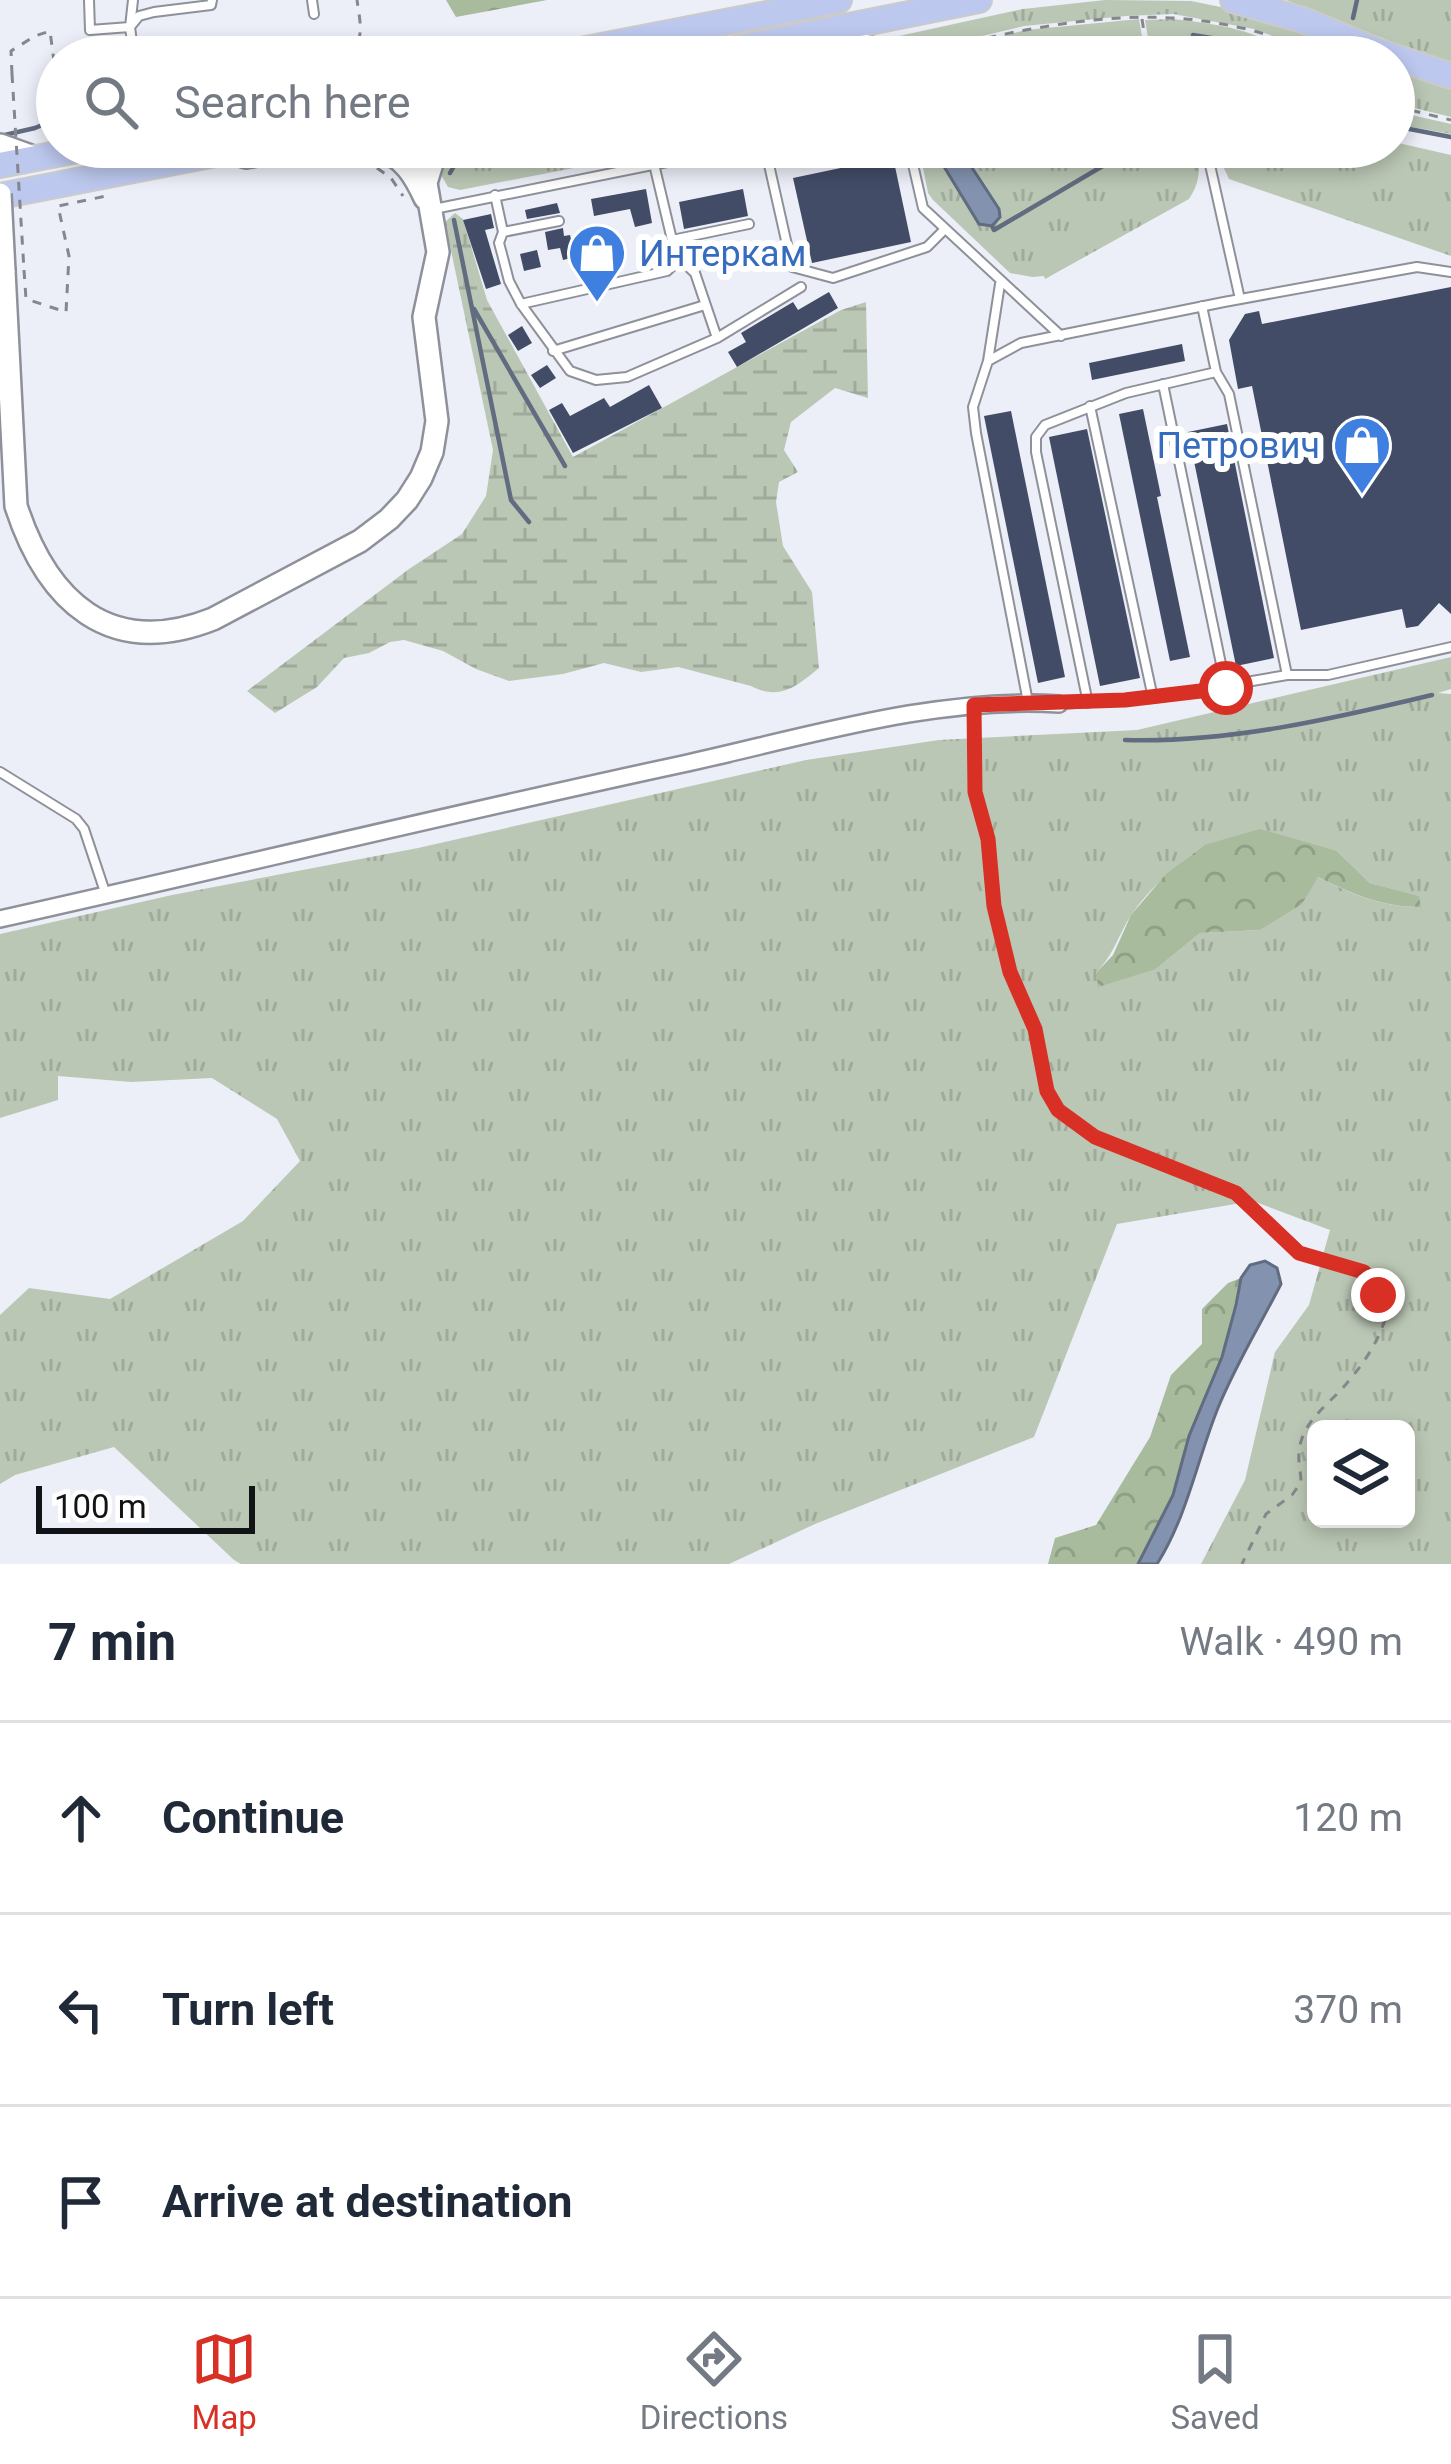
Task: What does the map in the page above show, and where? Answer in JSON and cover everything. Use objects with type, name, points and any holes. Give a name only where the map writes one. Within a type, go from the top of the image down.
[{"type":"main road","points":[[653,36],[839,0]]},
{"type":"main road","points":[[803,36],[979,0]]},
{"type":"main road","points":[[1233,0],[1341,36]]},
{"type":"main road","points":[[1415,66],[1451,79]]},
{"type":"main road","points":[[0,165],[36,155]]},
{"type":"main road","points":[[0,195],[140,168]]},
{"type":"street","points":[[0,145],[36,150]]},
{"type":"street","points":[[409,168],[430,210]]},
{"type":"street","points":[[0,195],[14,271],[16,506],[26,536],[61,595],[86,614],[118,628],[169,631],[213,620],[361,541],[389,519],[422,478],[437,421],[424,317],[438,251],[426,183],[431,168]]},
{"type":"street","points":[[0,919],[884,720],[974,705],[1059,704]]},
{"type":"lane","points":[[88,0],[90,30],[130,27],[139,16],[211,5],[212,0]]},
{"type":"lane","points":[[131,36],[134,0]]},
{"type":"lane","points":[[312,0],[314,14]]},
{"type":"lane","points":[[844,28],[861,36]]},
{"type":"lane","points":[[430,210],[633,168]]},
{"type":"lane","points":[[655,168],[672,241],[680,259],[695,273],[717,338]]},
{"type":"lane","points":[[770,168],[792,267],[833,278],[927,247],[945,229]]},
{"type":"lane","points":[[914,168],[923,208],[1061,336]]},
{"type":"lane","points":[[1211,168],[1240,299]]},
{"type":"lane","points":[[495,195],[502,254],[520,304],[570,371],[596,380],[627,377],[717,338],[801,286]]},
{"type":"lane","points":[[503,232],[559,221]]},
{"type":"lane","points":[[672,241],[748,224]]},
{"type":"lane","points":[[520,304],[667,271],[680,259]]},
{"type":"lane","points":[[988,361],[1021,343],[1202,306],[1417,266],[1451,272]]},
{"type":"lane","points":[[1001,283],[988,361],[973,406],[1028,702]]},
{"type":"lane","points":[[553,351],[705,305]]},
{"type":"lane","points":[[1202,306],[1216,372],[1229,394],[1286,675]]},
{"type":"lane","points":[[1088,703],[1036,437],[1046,425],[1126,392],[1216,372]]},
{"type":"lane","points":[[1163,384],[1226,688]]},
{"type":"lane","points":[[1090,406],[1153,698]]},
{"type":"lane","points":[[1059,704],[1153,698],[1286,675],[1328,675],[1451,647]]},
{"type":"lane","points":[[0,772],[76,819],[84,829],[106,895]]},
{"type":"path","points":[[357,0],[361,36]]},
{"type":"path","points":[[1142,17],[1145,36]]},
{"type":"path","points":[[992,36],[1025,28],[1142,17],[1214,22],[1267,36]]},
{"type":"path","points":[[36,38],[11,51],[14,271],[26,299],[66,312],[69,256],[58,206],[128,192]]},
{"type":"path","points":[[1415,111],[1451,120]]},
{"type":"path","points":[[378,168],[392,178],[402,195]]},
{"type":"path","points":[[974,705],[975,792],[988,839],[994,906],[1010,972],[1035,1029],[1047,1091],[1058,1110],[1095,1137],[1236,1193],[1299,1253],[1364,1272],[1386,1316],[1380,1337],[1305,1431],[1299,1453],[1301,1482],[1266,1514],[1242,1564]]},
{"type":"green space","points":[[446,0],[547,0],[456,17]]},
{"type":"green space","points":[[1105,0],[1191,1],[1255,14],[1314,36],[1273,36],[1173,14],[1024,26],[982,36],[899,36],[1023,9]]},
{"type":"green space","points":[[1286,0],[1451,0],[1451,63],[1415,51],[1415,36],[1377,36]]},
{"type":"green space","points":[[1139,19],[1142,36],[1003,36]]},
{"type":"green space","points":[[1173,19],[1255,36],[1148,36],[1145,20]]},
{"type":"green space","points":[[1415,75],[1451,88],[1451,117],[1415,108]]},
{"type":"green space","points":[[1415,116],[1451,124],[1451,134],[1415,128]]},
{"type":"green space","points":[[1415,147],[1451,155],[1451,256],[1229,179],[1224,168],[1415,168]]},
{"type":"green space","points":[[442,168],[574,168],[460,190],[448,187]]},
{"type":"green space","points":[[923,168],[1199,168],[1189,199],[1045,279],[1010,273],[928,193]]},
{"type":"green space","points":[[455,213],[463,219],[487,300],[573,457],[841,310],[866,302],[868,398],[835,388],[791,422],[784,450],[798,472],[779,482],[776,502],[783,546],[812,592],[819,668],[803,681],[771,692],[678,667],[641,672],[604,663],[509,681],[443,651],[404,640],[344,658],[317,687],[275,713],[247,691],[462,534],[486,496],[493,450],[445,222]]},
{"type":"green space","points":[[1451,657],[1451,689],[1438,693],[1451,694],[1451,1564],[1201,1564],[1245,1480],[1275,1352],[1309,1305],[1330,1230],[1253,1201],[1117,1224],[1034,1437],[815,1524],[729,1564],[241,1564],[114,1447],[15,1475],[0,1484],[0,1315],[29,1288],[110,1299],[243,1221],[300,1161],[277,1119],[212,1078],[131,1082],[58,1076],[58,1100],[0,1118],[0,934],[418,848],[806,760],[939,740],[1137,730]],"holes":[[[1204,845],[1337,851],[1370,883],[1418,896],[1420,907],[1367,898],[1318,877],[1260,930],[1200,933],[1156,969],[1096,973],[1147,894]]]},
{"type":"green space","points":[[1260,829],[1337,851],[1370,883],[1419,896],[1421,907],[1368,898],[1318,877],[1302,904],[1260,930],[1200,933],[1156,969],[1098,987],[1096,973],[1113,955],[1131,915],[1166,874],[1204,845]]},
{"type":"green space","points":[[1241,1278],[1222,1357],[1189,1436],[1173,1495],[1138,1564],[1048,1564],[1055,1538],[1096,1525],[1150,1437],[1171,1375],[1202,1344],[1202,1309],[1228,1283]]},
{"type":"water","points":[[945,168],[972,168],[999,209],[1000,217],[992,226],[979,224]]},
{"type":"water","points":[[1265,1261],[1277,1268],[1281,1284],[1225,1392],[1167,1546],[1157,1564],[1138,1564],[1173,1495],[1189,1436],[1222,1357],[1241,1278],[1250,1265]]},
{"type":"building","points":[[841,168],[895,168],[911,242],[812,263],[793,178]]},
{"type":"building","points":[[646,189],[652,223],[635,227],[630,209],[594,216],[591,199]]},
{"type":"building","points":[[743,189],[748,216],[684,229],[679,202]]},
{"type":"building","points":[[557,203],[560,213],[527,219],[525,210]]},
{"type":"building","points":[[491,214],[494,228],[485,230],[501,284],[486,289],[463,220]]},
{"type":"building","points":[[563,228],[564,236],[570,235],[575,257],[563,260],[560,248],[548,250],[545,232]]},
{"type":"building","points":[[537,250],[541,267],[524,271],[520,254]]},
{"type":"building","name":"Петрович","points":[[1451,287],[1451,614],[1439,603],[1418,626],[1406,628],[1402,609],[1301,630],[1252,386],[1238,389],[1229,340],[1245,314],[1259,311],[1262,324]]},
{"type":"building","points":[[829,292],[838,308],[737,367],[728,352],[746,342],[741,333],[793,302],[798,310]]},
{"type":"building","points":[[522,326],[532,343],[518,351],[508,335]]},
{"type":"building","points":[[1182,344],[1185,361],[1092,380],[1089,363]]},
{"type":"building","points":[[547,365],[556,378],[540,388],[531,375]]},
{"type":"building","points":[[649,385],[662,408],[573,453],[549,410],[562,403],[570,416],[604,398],[610,407]]},
{"type":"building","points":[[1143,409],[1190,657],[1170,661],[1119,414]]},
{"type":"building","points":[[1011,411],[1065,677],[1038,683],[984,416]]},
{"type":"building","points":[[1227,424],[1274,658],[1236,666],[1188,432]]},
{"type":"building","points":[[1087,429],[1140,678],[1100,686],[1049,437]]},
{"type":"waterway","points":[[1353,18],[1357,0]]},
{"type":"waterway","points":[[1193,35],[1199,36]]},
{"type":"waterway","points":[[0,136],[36,128]]},
{"type":"waterway","points":[[1415,130],[1451,137]]},
{"type":"waterway","points":[[450,173],[453,168]]},
{"type":"waterway","points":[[992,226],[994,230],[1099,168]]},
{"type":"waterway","points":[[454,220],[511,500],[529,522]]},
{"type":"waterway","points":[[474,309],[565,466]]},
{"type":"waterway","points":[[1125,740],[1241,733],[1432,695]]},
{"type":"place","name":"Интеркам","points":[[597,304]]},
{"type":"place","name":"Петрович","points":[[1362,496]]},
{"type":"route","points":[[1226,688],[1125,700],[974,705],[975,792],[988,839],[994,906],[1010,972],[1035,1029],[1047,1091],[1058,1110],[1095,1137],[1236,1193],[1299,1253],[1364,1272],[1378,1295]]}]
